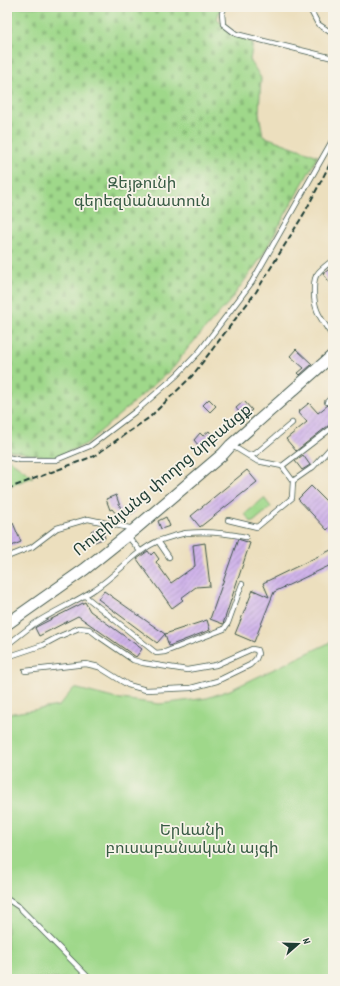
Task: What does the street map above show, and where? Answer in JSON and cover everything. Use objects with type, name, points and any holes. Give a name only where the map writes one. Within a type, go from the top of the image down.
[{"type":"street","name":"Ռուբինյանց փողոց նրբանցք","points":[[7,624],[85,569],[131,532],[223,454],[231,445],[333,354]]},
{"type":"lane","points":[[224,7],[222,13],[223,24],[236,34],[333,58]]},
{"type":"lane","points":[[309,7],[318,24],[333,34]]},
{"type":"lane","points":[[7,457],[20,460],[56,460],[90,446],[136,411],[177,375],[199,352],[252,282],[333,139]]},
{"type":"lane","points":[[333,260],[318,273],[315,278],[313,300],[315,308],[333,335]]},
{"type":"lane","points":[[327,402],[333,396]]},
{"type":"lane","points":[[248,455],[255,454],[292,423]]},
{"type":"lane","points":[[282,466],[333,427]]},
{"type":"lane","points":[[228,520],[257,527],[292,498],[294,481],[282,466],[257,461],[231,445]]},
{"type":"lane","points":[[294,481],[313,467],[333,445]]},
{"type":"lane","points":[[7,557],[32,547],[57,528],[88,518],[131,532],[140,550]]},
{"type":"lane","points":[[7,645],[34,624],[85,596],[106,582],[140,550],[158,541],[186,533],[209,533],[246,537]]},
{"type":"lane","points":[[158,541],[169,558]]},
{"type":"lane","points":[[85,596],[156,653],[165,652],[224,629],[228,623],[242,584]]},
{"type":"lane","points":[[7,657],[43,645],[79,628],[89,629],[133,660],[187,670],[216,665],[252,649],[256,650],[258,654],[256,659],[250,664],[217,681],[191,688],[146,690],[128,685],[99,667],[86,664],[25,672]]},
{"type":"lane","points":[[7,899],[19,908],[90,979]]},
{"type":"green space","name":"Զեյթունի գերեզմանատուն","points":[[7,7],[221,7],[217,19],[229,33],[253,43],[250,60],[261,78],[259,113],[263,136],[318,156],[261,258],[229,302],[188,348],[174,367],[86,444],[54,458],[7,450]]},
{"type":"green space","points":[[8,459],[33,477],[7,487]]},
{"type":"green space","points":[[264,498],[271,507],[252,523],[245,514]]},
{"type":"green space","name":"Երևանի բուսաբանական այգի","points":[[333,641],[333,979],[7,979],[7,714],[59,706],[74,688],[113,698],[160,704],[207,698],[230,690]]},
{"type":"building","points":[[333,266],[333,286],[323,274]]},
{"type":"building","points":[[296,349],[312,364],[300,375],[298,373],[304,368],[290,356]]},
{"type":"building","points":[[209,399],[216,406],[210,412],[203,405]]},
{"type":"building","points":[[244,401],[252,410],[243,417],[236,408]]},
{"type":"building","points":[[333,401],[333,422],[296,451],[286,439],[307,422],[298,412],[309,403],[318,413]]},
{"type":"building","points":[[209,431],[214,437],[202,450],[194,440],[200,433],[203,436]]},
{"type":"building","points":[[303,455],[310,465],[302,470],[295,461]]},
{"type":"building","points":[[247,470],[257,482],[200,527],[191,516]]},
{"type":"building","points":[[311,486],[333,508],[333,524],[327,530],[298,499]]},
{"type":"building","points":[[116,495],[122,512],[133,505],[136,510],[126,518],[114,517],[117,515],[112,509],[110,510],[106,499]]},
{"type":"building","points":[[166,517],[170,526],[161,529],[158,521]]},
{"type":"building","points":[[13,523],[21,542],[7,548],[7,526]]},
{"type":"building","points":[[101,527],[105,538],[95,542],[91,531]]},
{"type":"building","points":[[238,539],[250,543],[223,624],[210,619]]},
{"type":"building","points":[[205,543],[210,586],[196,587],[181,598],[183,600],[172,608],[137,559],[148,551],[151,555],[154,552],[159,559],[156,562],[171,583],[195,566],[193,545]]},
{"type":"building","points":[[333,549],[333,564],[274,592],[254,642],[235,634],[253,590],[269,597],[263,583]]},
{"type":"building","points":[[104,591],[165,634],[157,643],[98,599]]},
{"type":"building","points":[[85,602],[90,611],[142,649],[136,657],[78,616],[39,636],[35,628],[36,627]]},
{"type":"building","points":[[207,620],[210,630],[169,646],[165,634]]},
{"type":"railway","points":[[7,489],[94,456],[150,417],[192,376],[256,292],[305,212],[333,158]]}]
